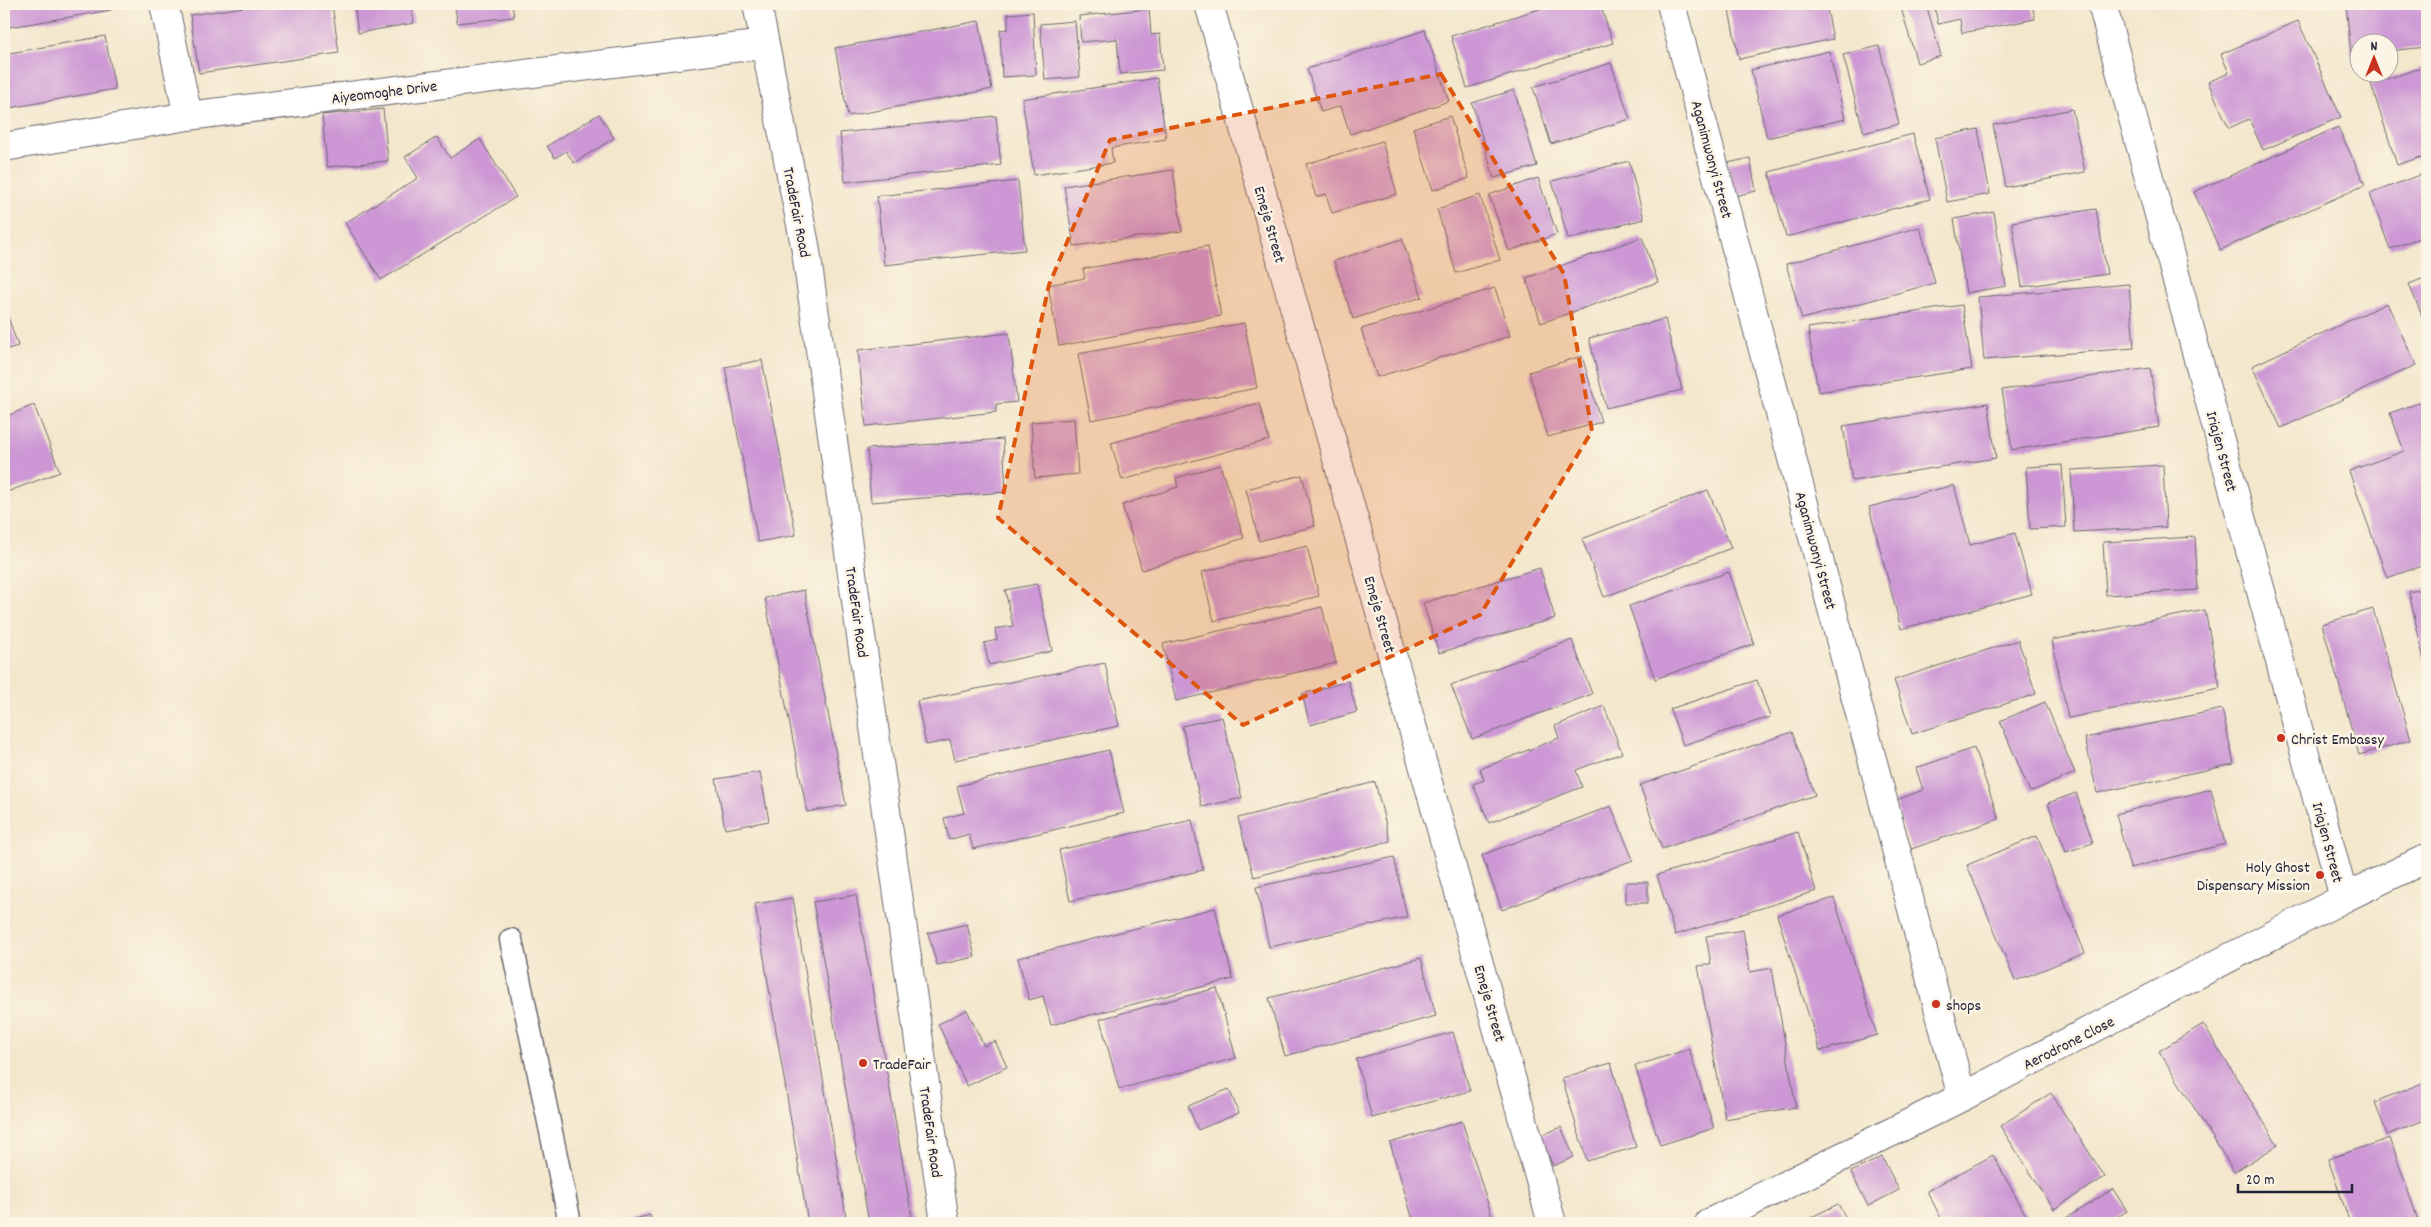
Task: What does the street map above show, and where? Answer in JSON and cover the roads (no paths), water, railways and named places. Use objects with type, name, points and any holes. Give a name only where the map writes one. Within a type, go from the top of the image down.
[{"type":"street","points":[[164,4],[188,116]]},
{"type":"street","name":"TradeFair Road","points":[[757,4],[805,245],[945,1223]]},
{"type":"street","name":"Emeje Street","points":[[1209,4],[1552,1223]]},
{"type":"street","name":"Aganimwonyi Street","points":[[1671,4],[1962,1097]]},
{"type":"street","name":"Iriajen Street","points":[[2102,4],[2344,898]]},
{"type":"street","name":"Aiyeomoghe Drive","points":[[4,147],[188,116],[765,44]]},
{"type":"street","name":"Aerodrone Close","points":[[1709,1223],[1962,1097],[2344,898],[2427,858]]},
{"type":"lane","points":[[511,940],[570,1223]]},
{"type":"place","name":"Christ Embassy","points":[[2281,738]]},
{"type":"place","name":"Holy Ghost Dispensary Mission","points":[[2320,875]]},
{"type":"place","name":"shops","points":[[1936,1004]]},
{"type":"place","name":"TradeFair","points":[[863,1063]]}]
